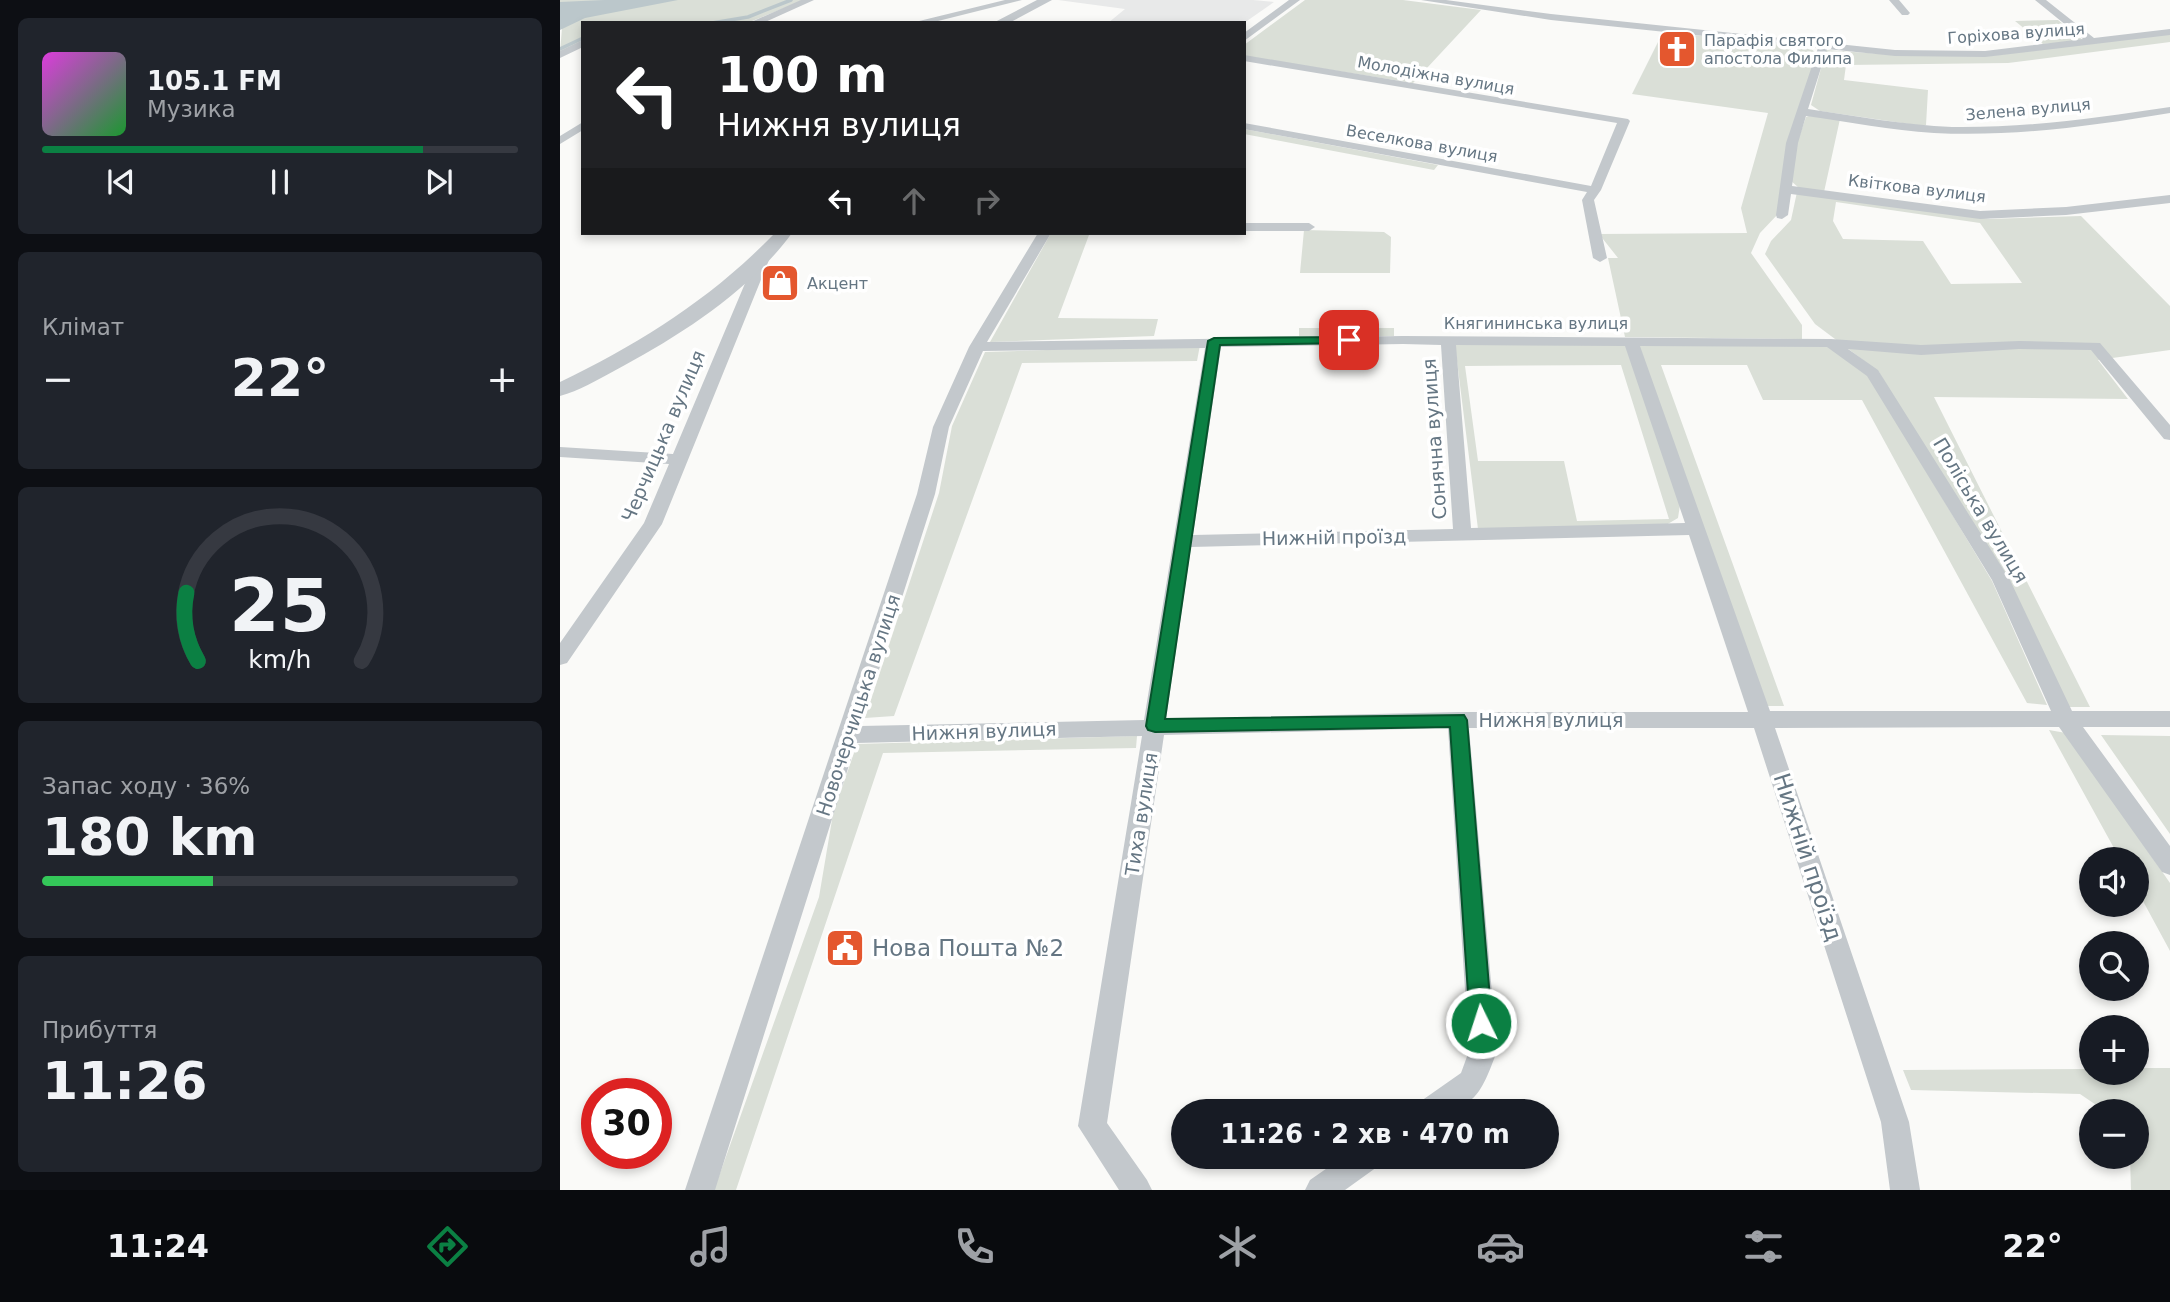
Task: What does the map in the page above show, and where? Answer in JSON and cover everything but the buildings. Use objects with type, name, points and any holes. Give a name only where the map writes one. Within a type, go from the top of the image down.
[{"type":"street","points":[[759,21],[809,0]]},
{"type":"street","points":[[925,21],[1017,0]]},
{"type":"street","points":[[1003,21],[1046,0]]},
{"type":"street","points":[[1246,37],[1295,0]]},
{"type":"street","name":"Горіхова вулиця","points":[[1426,0],[1551,17],[1895,53],[1985,54],[2170,32]]},
{"type":"street","points":[[1894,0],[1905,13]]},
{"type":"street","points":[[2040,0],[2094,43]]},
{"type":"street","points":[[560,55],[581,44]]},
{"type":"street","points":[[1782,215],[1792,143],[1804,112],[1822,47]]},
{"type":"street","name":"Молодіжна вулиця","points":[[1246,58],[1624,121],[1595,190]]},
{"type":"street","name":"Зелена вулиця","points":[[1804,112],[1933,130],[1969,131],[2170,110]]},
{"type":"street","points":[[560,141],[581,126]]},
{"type":"street","name":"Веселкова вулиця","points":[[1246,126],[1595,190]]},
{"type":"street","name":"Квіткова вулиця","points":[[1785,188],[1980,215],[2066,211],[2170,199]]},
{"type":"street","points":[[1595,190],[1588,200],[1600,258]]},
{"type":"street","points":[[1246,227],[1309,227]]},
{"type":"street","points":[[560,390],[635,353],[698,314],[764,255],[782,235]]},
{"type":"street","name":"Новочерчицька вулиця","points":[[701,1190],[926,494],[941,427],[977,348],[1043,235]]},
{"type":"street","name":"Черчицька вулиця","points":[[560,658],[653,524],[764,255]]},
{"type":"street","name":"Княгининська вулиця","points":[[977,348],[1214,341],[1831,343],[1920,350],[2019,345],[2095,346],[2170,435]]},
{"type":"street","name":"Тиха вулиця","points":[[1137,1190],[1092,1126],[1214,341]]},
{"type":"street","name":"Сонячна вулиця","points":[[1448,341],[1462,534]]},
{"type":"street","name":"Нижній проїзд","points":[[1631,341],[1762,720],[1895,1122],[1905,1190]]},
{"type":"street","name":"Поліська вулиця","points":[[1831,343],[1873,373],[2001,580],[2066,719],[2170,865]]},
{"type":"street","points":[[560,452],[678,458]]},
{"type":"street","name":"Нижній проїзд","points":[[1184,541],[1694,529]]},
{"type":"street","name":"Нижня вулиця","points":[[848,735],[1458,720],[2170,719]]},
{"type":"street","points":[[1448,1099],[1472,1082],[1483,1051],[1458,720]]},
{"type":"street","points":[[1320,1190],[1350,1169]]},
{"type":"shaded area","points":[[560,0],[804,0],[752,21],[581,21],[581,42],[560,52]]},
{"type":"shaded area","points":[[678,0],[585,18],[560,30],[560,2]]},
{"type":"shaded area","points":[[1058,0],[1274,2],[1246,22],[1110,21],[1125,9]]},
{"type":"shaded area","points":[[1305,0],[1403,0],[1481,10],[1413,83],[1246,56],[1246,44]]},
{"type":"shaded area","points":[[2058,20],[2084,41],[2043,44],[2015,21]]},
{"type":"shaded area","points":[[1663,32],[1809,47],[1816,53],[1778,214],[1760,233],[1751,253],[1802,325],[1802,339],[1625,337],[1608,258],[1618,258],[1599,234],[1747,233],[1741,208],[1768,113],[1632,94]]},
{"type":"shaded area","points":[[2170,34],[2170,42],[2008,63],[1846,65],[1844,80],[1928,90],[1926,125],[1923,126],[1820,111],[1811,105],[1826,50],[1896,55],[1988,56]]},
{"type":"shaded area","points":[[1806,117],[1840,119],[1824,192],[1799,188],[1790,180],[1796,146]]},
{"type":"shaded area","points":[[1246,129],[1438,165],[1434,170],[1246,134]]},
{"type":"shaded area","points":[[1797,192],[1990,219],[2081,216],[2170,306],[2170,350],[2098,360],[2128,399],[1934,397],[2090,707],[2069,707],[1879,372],[1815,324],[1765,254],[1771,241],[1791,220]],"holes":[[[1836,202],[1980,223],[2022,283],[1951,284],[1923,241],[1843,239],[1833,221]]]},
{"type":"shaded area","points":[[1304,230],[1384,232],[1391,237],[1390,273],[1300,273]]},
{"type":"shaded area","points":[[1050,235],[1089,235],[1058,318],[1158,319],[1154,336],[990,342]]},
{"type":"shaded area","points":[[1299,328],[1394,328],[1394,336],[1299,336]]},
{"type":"shaded area","points":[[1626,344],[1680,505],[1678,518],[1666,525],[1478,529],[1455,345]],"holes":[[[1621,365],[1669,519],[1577,521],[1564,461],[1478,461],[1465,366]]]},
{"type":"shaded area","points":[[1636,344],[1829,346],[1868,374],[1992,581],[2047,705],[2027,703],[1862,400],[1763,400],[1747,365],[1661,365],[1784,706],[1767,706]]},
{"type":"shaded area","points":[[1200,345],[1197,361],[1022,363],[894,716],[865,718],[939,493],[952,426],[985,352]]},
{"type":"shaded area","points":[[2049,730],[2066,733],[2145,847],[2113,847]]},
{"type":"shaded area","points":[[2101,735],[2170,736],[2170,834]]},
{"type":"shaded area","points":[[1137,736],[1136,748],[883,753],[736,1190],[714,1190],[819,897],[833,814],[857,744]]},
{"type":"shaded area","points":[[2149,853],[2170,883],[2170,951],[2149,912]]},
{"type":"shaded area","points":[[2149,1068],[2170,1068],[2170,1190],[2131,1190],[2130,1169],[2149,1169],[2149,1099],[2087,1099],[2080,1094],[1911,1090],[1903,1070],[2079,1069],[2079,1085],[2149,1085]]},
{"type":"waterway","points":[[724,21],[748,17],[791,0]]},
{"type":"waterway","points":[[560,49],[581,39]]},
{"type":"place","name":"Парафія святого апостола Филипа","points":[[1677,49]]},
{"type":"place","name":"Акцент","points":[[780,283]]},
{"type":"place","name":"Нова Пошта №2","points":[[845,948]]},
{"type":"route","points":[[1349,340],[1214,341],[1155,726],[1458,720],[1481,1023]]}]
